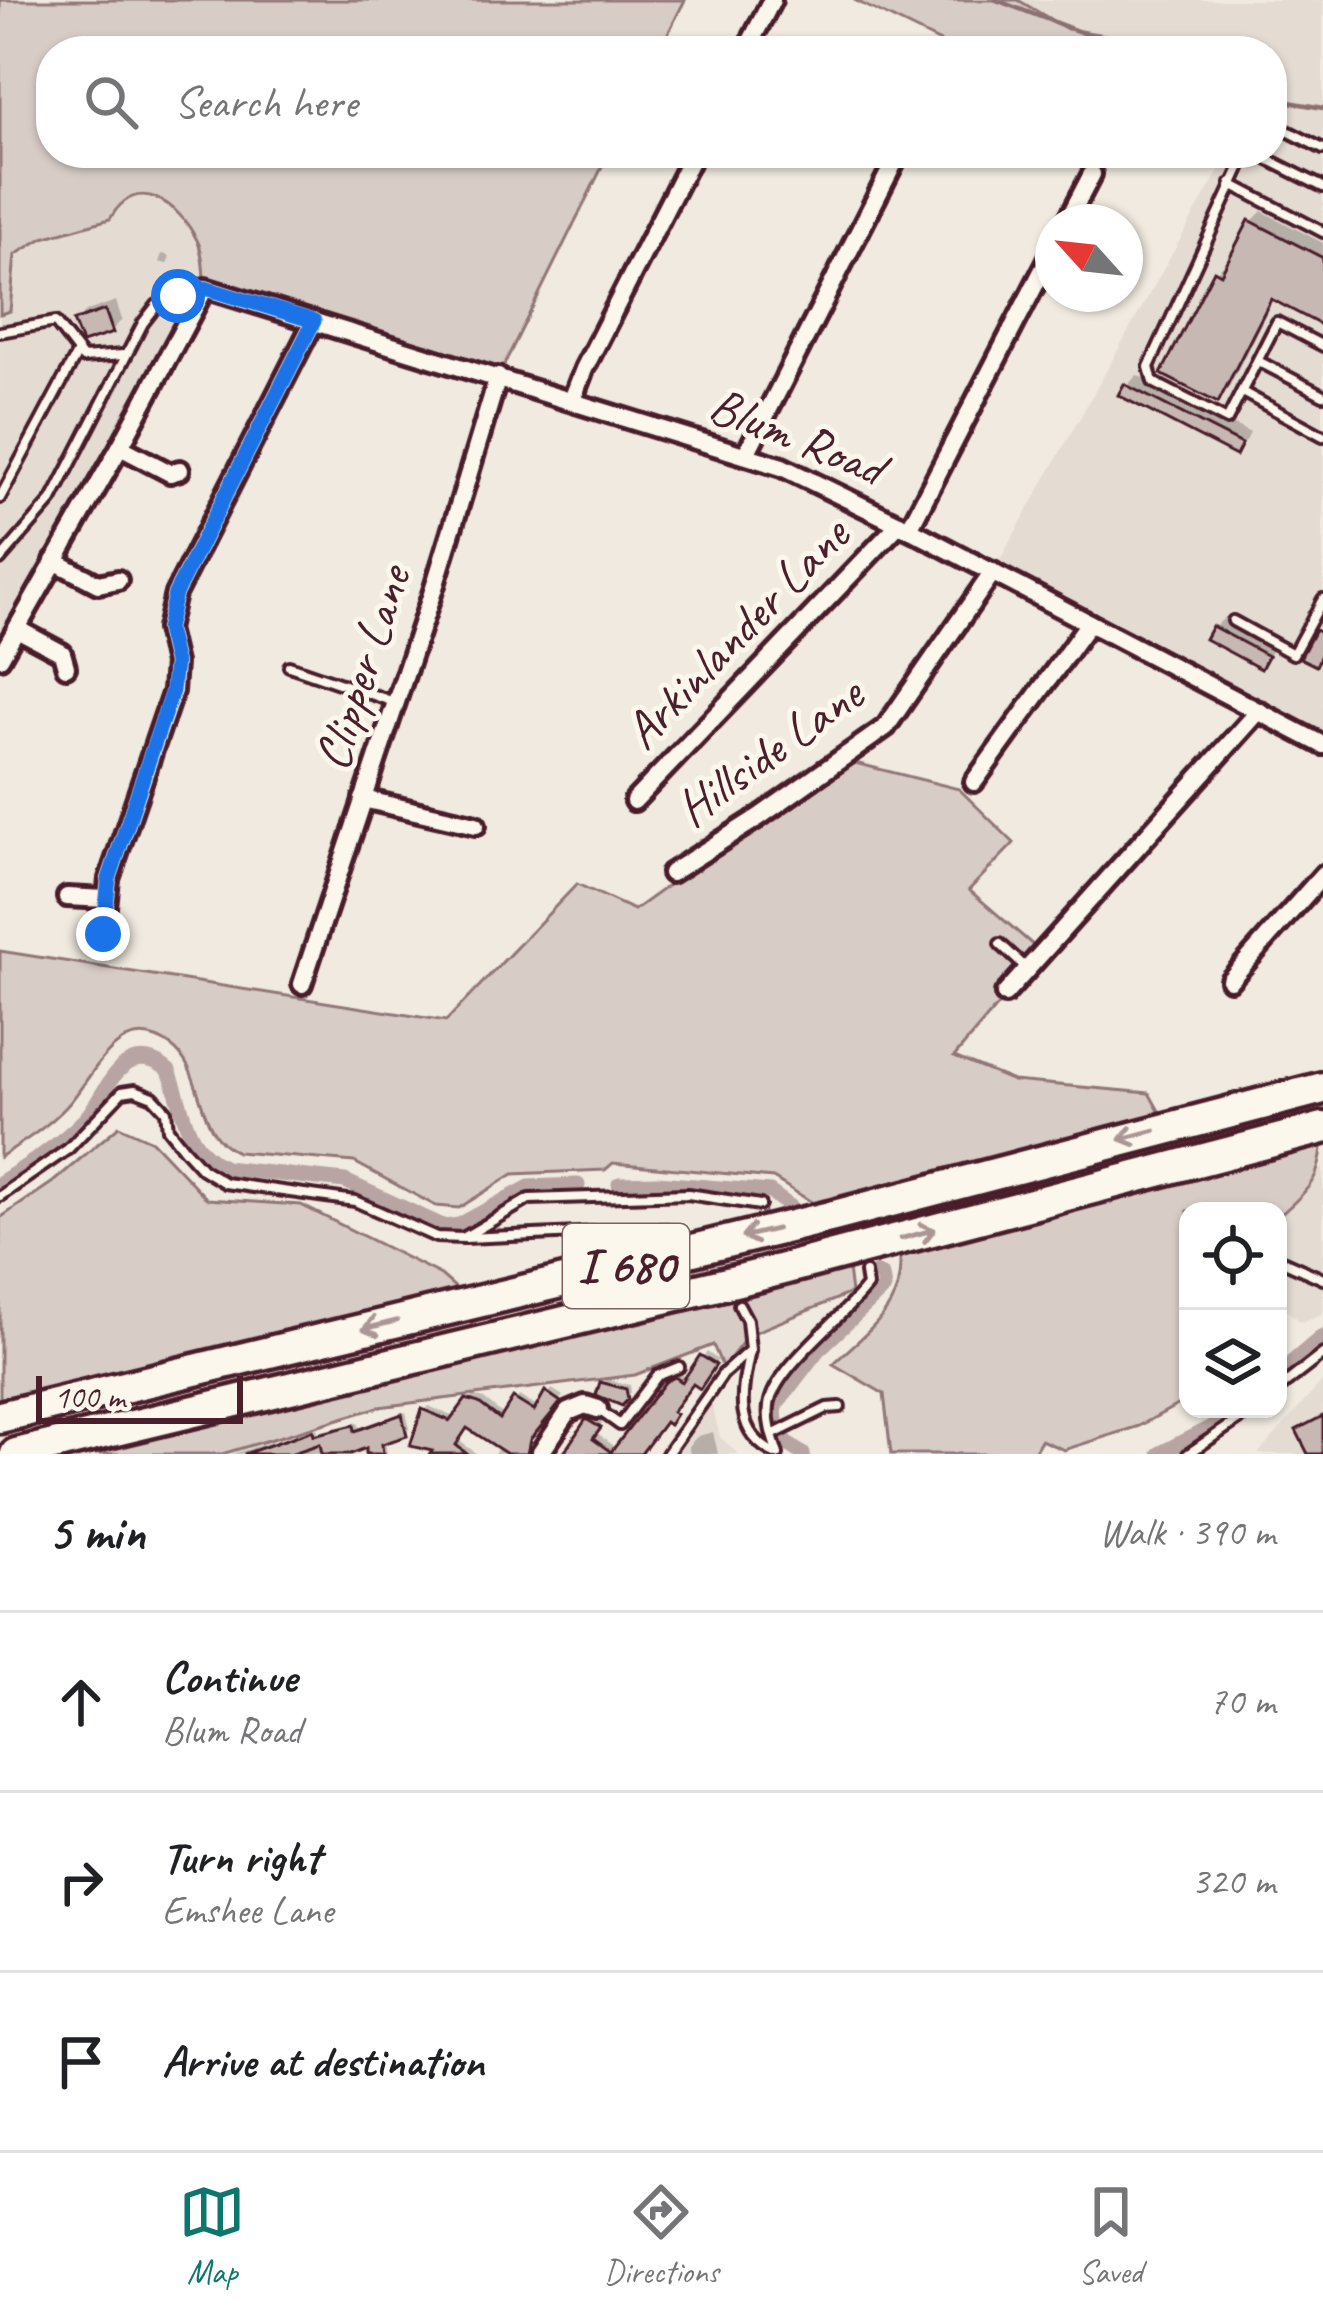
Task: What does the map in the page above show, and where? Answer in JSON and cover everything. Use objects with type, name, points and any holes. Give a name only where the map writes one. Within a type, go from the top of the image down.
[{"type":"highway","name":"I 680","points":[[0,1417],[834,1216],[1323,1088]]},
{"type":"highway","name":"I 680","points":[[16,1454],[760,1275],[1323,1129]]},
{"type":"street","points":[[754,36],[772,0]]},
{"type":"street","points":[[572,400],[686,168]]},
{"type":"street","points":[[746,454],[891,168]]},
{"type":"street","points":[[1076,204],[1092,174]]},
{"type":"street","name":"Arkinlander Lane","points":[[634,801],[904,526],[1035,283]]},
{"type":"street","points":[[0,658],[205,288]]},
{"type":"street","name":"Blum Road","points":[[205,288],[799,474],[1322,743]]},
{"type":"street","points":[[103,934],[105,899],[172,691],[175,663],[167,629],[175,594],[314,321]]},
{"type":"street","name":"Clipper Lane","points":[[302,984],[498,377]]},
{"type":"street","points":[[120,447],[170,473],[180,470]]},
{"type":"street","points":[[54,562],[98,584],[118,580]]},
{"type":"street","name":"Hillside Lane","points":[[671,873],[886,727],[992,572]]},
{"type":"street","points":[[974,782],[1089,622]]},
{"type":"street","points":[[17,629],[62,653],[67,668]]},
{"type":"street","points":[[1005,994],[1259,712]]},
{"type":"street","points":[[363,799],[476,825]]},
{"type":"street","points":[[1230,980],[1323,875]]},
{"type":"street","points":[[67,897],[105,899]]},
{"type":"street","points":[[540,1454],[568,1412],[585,1405],[598,1409]]},
{"type":"lane","points":[[1287,130],[1323,148]]},
{"type":"lane","points":[[1241,168],[1149,367],[1153,382],[1228,420],[1277,322],[1323,346]]},
{"type":"lane","points":[[1283,168],[1323,187]]},
{"type":"lane","points":[[1231,184],[1323,232]]},
{"type":"lane","points":[[0,560],[52,500],[124,355],[157,305],[205,288]]},
{"type":"lane","points":[[0,332],[55,322],[83,358],[124,355]]},
{"type":"lane","points":[[0,498],[78,352]]},
{"type":"lane","points":[[1258,361],[1323,395]]},
{"type":"lane","points":[[1242,392],[1323,436]]},
{"type":"lane","points":[[1233,621],[1293,654],[1323,599]]},
{"type":"lane","points":[[289,666],[395,703]]},
{"type":"lane","points":[[1000,944],[1027,970]]},
{"type":"lane","points":[[0,1196],[68,1149],[122,1092],[135,1090],[153,1097],[166,1111],[168,1129],[184,1149],[202,1169],[225,1183],[355,1201],[436,1237],[667,1229]]},
{"type":"lane","points":[[463,1238],[529,1199],[688,1194],[760,1205]]},
{"type":"lane","points":[[1287,1262],[1323,1279]]},
{"type":"lane","points":[[777,1454],[769,1403],[781,1379],[867,1286],[865,1273]]},
{"type":"lane","points":[[739,1305],[747,1320],[749,1350],[740,1402],[746,1428],[777,1454]]},
{"type":"lane","points":[[667,1454],[723,1374],[749,1350]]},
{"type":"lane","points":[[1287,1383],[1323,1354]]},
{"type":"lane","points":[[598,1409],[617,1430],[657,1376],[679,1367]]},
{"type":"lane","points":[[772,1435],[827,1408],[840,1407]]},
{"type":"lane","points":[[1188,1454],[1241,1418]]},
{"type":"shaded area","points":[[0,0],[685,0],[667,36],[36,36],[36,168],[602,168],[498,377],[205,288],[201,251],[189,227],[168,205],[144,195],[132,197],[110,219],[43,238],[15,255],[10,311],[0,314]]},
{"type":"shaded area","points":[[854,0],[1018,0],[1067,29],[1112,36],[928,36]]},
{"type":"shaded area","points":[[1018,0],[1323,0],[1323,745],[993,572],[1221,168],[1287,168],[1287,36],[1112,36],[1067,29]]},
{"type":"shaded area","points":[[139,193],[168,204],[199,241],[205,288],[0,658],[0,314],[10,311],[15,255],[43,238],[110,219],[120,202]]},
{"type":"shaded area","points":[[843,760],[959,789],[1014,843],[969,890],[1042,953],[954,1057],[1013,1081],[1149,1093],[1168,1127],[834,1216],[773,1178],[613,1163],[605,1170],[513,1174],[459,1208],[436,1206],[354,1162],[237,1152],[213,1132],[182,1057],[152,1037],[136,1036],[109,1052],[59,1114],[0,1157],[0,951],[446,1021],[577,884],[634,910]]},
{"type":"shaded area","points":[[119,1126],[152,1141],[207,1199],[301,1205],[441,1275],[473,1303],[0,1418],[0,1218],[53,1182]]},
{"type":"shaded area","points":[[1323,1128],[1314,1179],[1287,1209],[1287,1202],[1179,1202],[1179,1404],[1139,1426],[1064,1450],[1041,1440],[1033,1454],[891,1454],[884,1394],[833,1364],[876,1324],[894,1297],[899,1281],[898,1239]]},
{"type":"shaded area","points":[[1323,1166],[1323,1313],[1302,1322],[1287,1311],[1287,1209]]},
{"type":"shaded area","points":[[846,1253],[851,1293],[748,1335],[723,1368],[713,1345],[635,1375],[379,1407],[222,1454],[16,1454]]},
{"type":"shaded area","points":[[1323,1381],[1323,1454],[1258,1454]]},
{"type":"shaded area","points":[[708,1390],[720,1437],[738,1454],[658,1454]]},
{"type":"building","points":[[1249,220],[1323,258],[1323,326],[1271,299],[1218,403],[1161,374],[1214,270],[1221,274]]},
{"type":"building","points":[[105,310],[113,333],[82,343],[73,321]]},
{"type":"building","points":[[1124,384],[1242,444],[1236,456],[1118,395]]},
{"type":"building","points":[[1212,626],[1268,656],[1261,669],[1205,639]]},
{"type":"building","points":[[1315,630],[1323,634],[1316,666],[1300,658]]},
{"type":"building","points":[[700,1355],[716,1365],[700,1389],[693,1384],[672,1412],[676,1414],[669,1425],[665,1422],[641,1454],[563,1454],[586,1419],[601,1428],[593,1439],[611,1452],[665,1382],[675,1377],[682,1382]]},
{"type":"building","points":[[600,1382],[626,1389],[628,1399],[622,1406],[596,1395]]},
{"type":"building","points":[[545,1391],[561,1402],[530,1440],[527,1454],[507,1454],[467,1428],[456,1445],[467,1454],[430,1454],[432,1451],[410,1446],[422,1409],[450,1421],[466,1399],[500,1419],[513,1398],[534,1411]]},
{"type":"building","points":[[402,1414],[407,1436],[382,1444],[383,1454],[366,1454],[366,1448],[351,1454],[322,1454],[320,1444],[290,1454],[244,1454],[313,1430],[314,1435],[354,1425],[355,1431]]},
{"type":"building","points":[[1323,1416],[1323,1454],[1308,1454],[1296,1430]]},
{"type":"waterway","points":[[996,0],[1091,36]]},
{"type":"waterway","points":[[1287,102],[1323,108]]},
{"type":"waterway","points":[[0,1183],[65,1137],[90,1113],[119,1070],[142,1059],[169,1071],[193,1138],[200,1150],[225,1168],[345,1181],[445,1227],[459,1225],[529,1187],[578,1185]]},
{"type":"waterway","points":[[619,1184],[770,1192],[791,1207]]},
{"type":"waterway","points":[[803,1454],[781,1434],[776,1405],[818,1350],[884,1288],[877,1273]]},
{"type":"waterway","points":[[1287,1366],[1323,1336]]},
{"type":"waterway","points":[[1159,1454],[1228,1418]]},
{"type":"route","points":[[103,934],[109,879],[172,691],[175,663],[167,629],[175,594],[314,321],[205,288],[178,296]]}]
